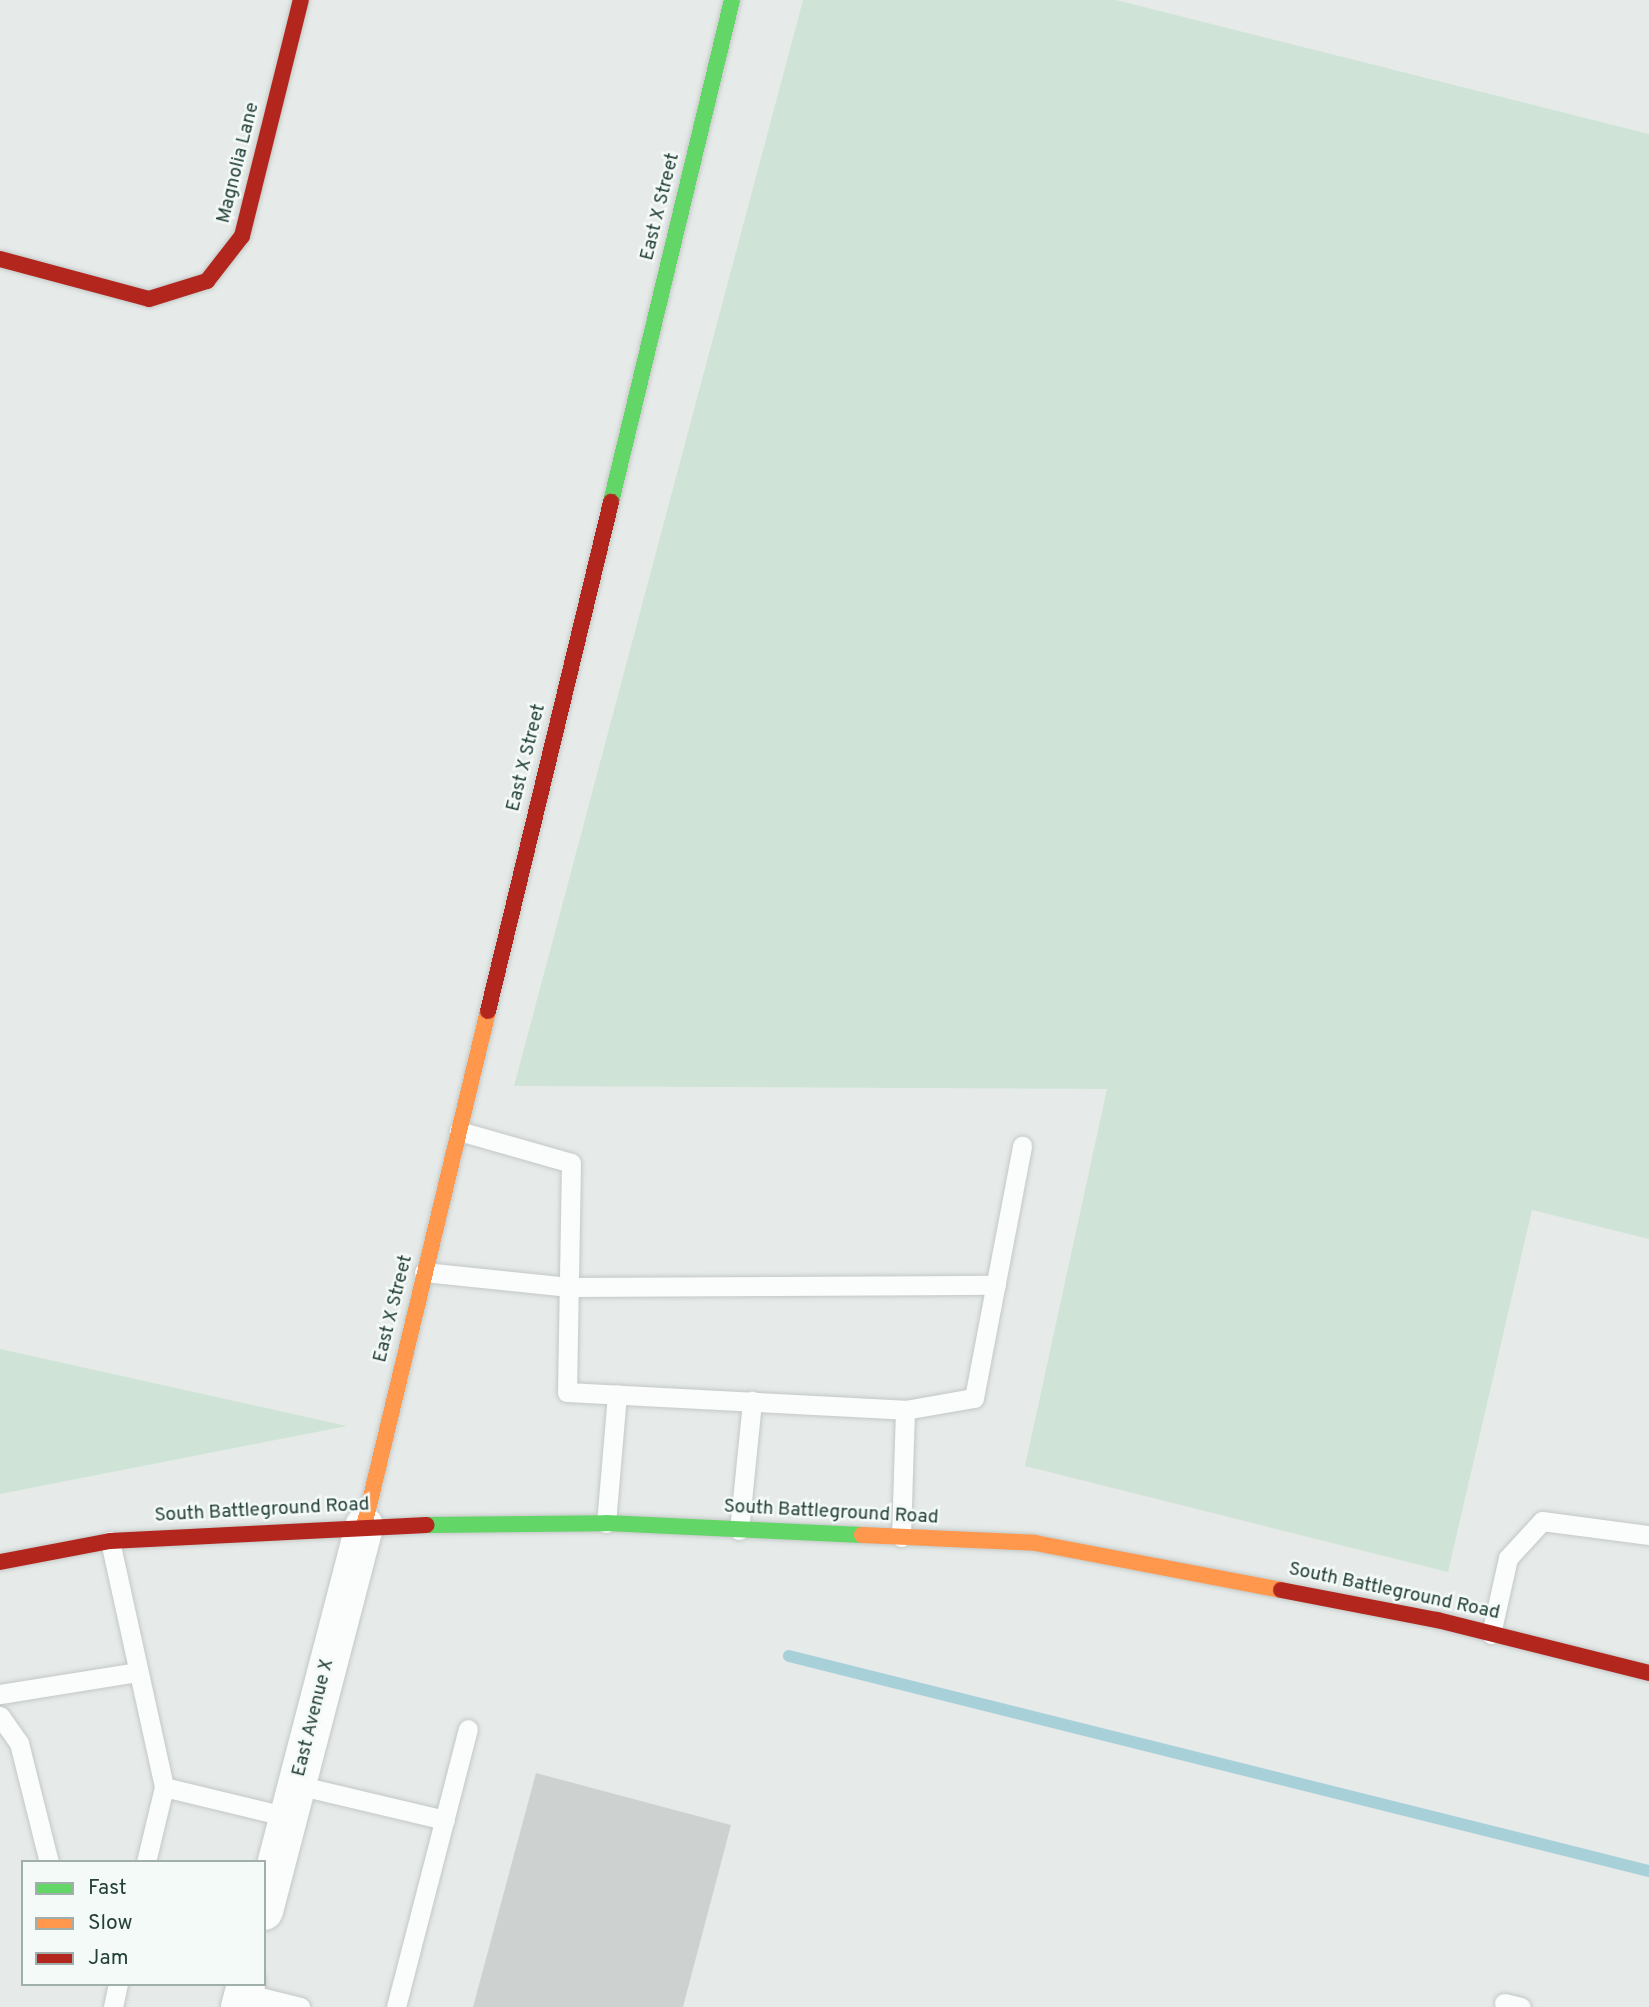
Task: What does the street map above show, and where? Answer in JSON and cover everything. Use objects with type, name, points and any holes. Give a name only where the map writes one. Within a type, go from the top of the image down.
[{"type":"street","name":"Magnolia Lane","points":[[0,259],[149,299],[207,281],[243,236],[301,0]]},
{"type":"street","name":"East X Street","points":[[364,1526],[732,0]]},
{"type":"street","name":"South Battleground Road","points":[[0,1562],[110,1541],[364,1526],[606,1523],[1035,1543],[1491,1633],[1649,1673]]},
{"type":"street","name":"East Avenue X","points":[[266,1903],[364,1526]]},
{"type":"lane","points":[[459,1131],[571,1163],[568,1392],[905,1410],[974,1398],[1022,1146]]},
{"type":"lane","points":[[424,1272],[569,1287],[996,1285]]},
{"type":"lane","points":[[606,1523],[617,1394]]},
{"type":"lane","points":[[739,1530],[752,1401]]},
{"type":"lane","points":[[901,1537],[905,1410]]},
{"type":"lane","points":[[1491,1633],[1508,1558],[1542,1521],[1649,1535]]},
{"type":"lane","points":[[110,1541],[164,1787],[146,1860]]},
{"type":"lane","points":[[0,1694],[138,1672]]},
{"type":"lane","points":[[0,1716],[19,1743],[48,1860]]},
{"type":"lane","points":[[396,2007],[468,1729]]},
{"type":"lane","points":[[164,1787],[445,1820]]},
{"type":"lane","points":[[113,2007],[118,1986]]},
{"type":"lane","points":[[243,1995],[300,2007]]},
{"type":"green space","points":[[803,0],[1116,0],[1649,134],[1649,1239],[1532,1210],[1448,1572],[1025,1466],[1107,1089],[514,1086]]},
{"type":"green space","points":[[0,1349],[347,1426],[0,1494]]},
{"type":"building","points":[[536,1773],[731,1825],[683,2007],[473,2007]]},
{"type":"waterway","points":[[789,1656],[1649,1871]]},
{"type":"traffic: fast","points":[[611,502],[732,0]]},
{"type":"traffic: fast","points":[[427,1525],[606,1523],[862,1535]]},
{"type":"traffic: slow","points":[[364,1526],[488,1011]]},
{"type":"traffic: slow","points":[[862,1535],[1035,1543],[1281,1590]]},
{"type":"traffic: jam","points":[[0,259],[149,299],[207,281],[242,236],[301,0]]},
{"type":"traffic: jam","points":[[488,1011],[611,502]]},
{"type":"traffic: jam","points":[[0,1562],[110,1541],[427,1525]]},
{"type":"traffic: jam","points":[[1281,1590],[1437,1620],[1649,1673]]}]
